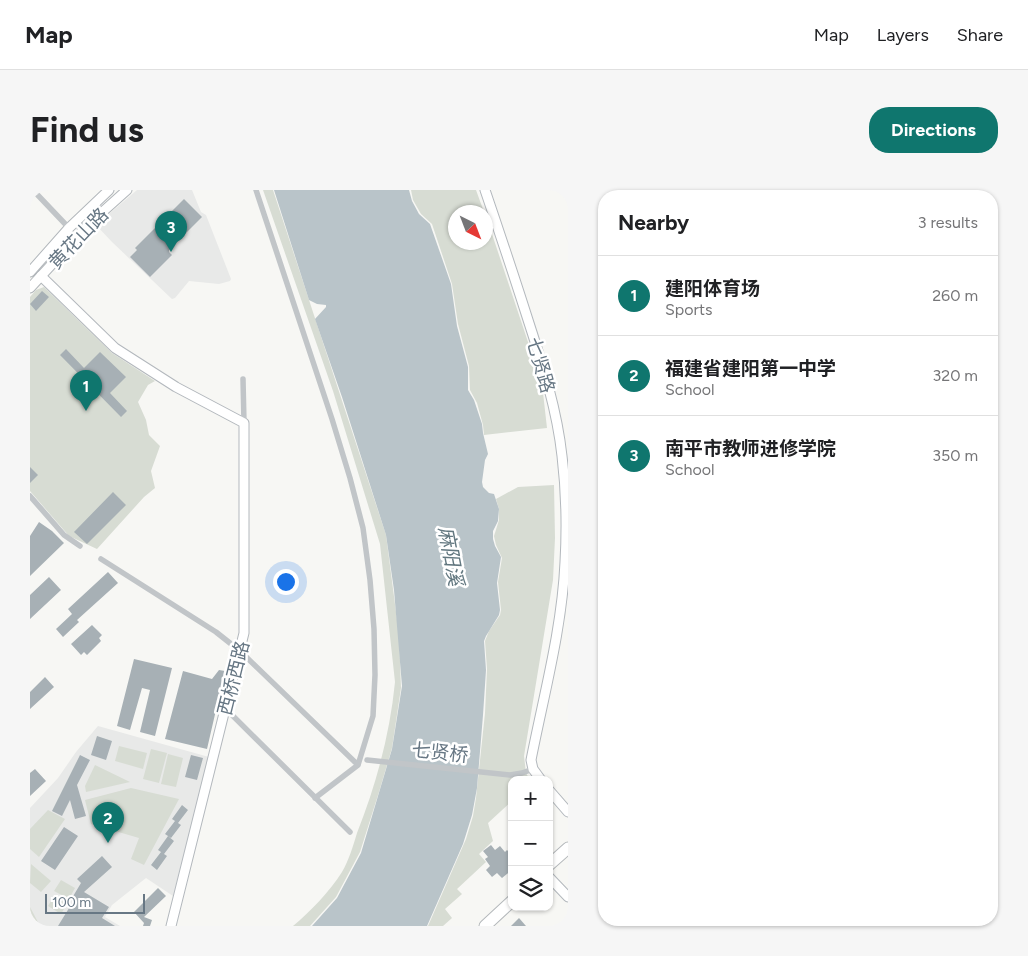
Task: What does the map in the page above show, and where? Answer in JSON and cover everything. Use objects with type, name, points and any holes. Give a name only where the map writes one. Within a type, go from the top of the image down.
[{"type":"highway","points":[[553,861],[568,848]]},
{"type":"highway","points":[[553,872],[568,857]]},
{"type":"highway","points":[[485,926],[508,905]]},
{"type":"highway","points":[[496,926],[512,911]]},
{"type":"main road","name":"黄花山路","points":[[30,272],[69,228],[109,190]]},
{"type":"main road","name":"黄花山路","points":[[30,288],[89,224],[127,190]]},
{"type":"main road","name":"七贤路","points":[[485,190],[542,362],[557,423],[563,465],[566,536],[564,585],[549,678],[531,760],[533,769]]},
{"type":"main road","points":[[41,276],[115,348],[176,387],[244,423]]},
{"type":"main road","name":"西桥西路","points":[[171,926],[244,633],[244,423]]},
{"type":"main road","points":[[533,769],[538,776]]},
{"type":"main road","points":[[553,795],[568,812]]},
{"type":"main road","points":[[553,880],[568,897]]},
{"type":"street","points":[[33,190],[69,228]]},
{"type":"street","points":[[256,190],[332,419],[363,528],[374,629],[376,674],[373,716],[358,766],[316,798]]},
{"type":"street","points":[[243,379],[244,423]]},
{"type":"street","points":[[30,496],[64,535],[80,546]]},
{"type":"street","points":[[102,559],[216,632],[240,651],[358,766]]},
{"type":"street","points":[[226,709],[350,832]]},
{"type":"street","name":"七贤桥","points":[[367,760],[510,775],[522,774],[533,769]]},
{"type":"shaded area","points":[[137,190],[192,190],[201,212],[206,215],[231,279],[230,281],[219,284],[189,281],[172,299],[112,242],[96,225]]},
{"type":"shaded area","points":[[263,190],[273,190],[386,535],[399,635],[401,688],[392,748],[379,792],[360,852],[336,897],[310,926],[293,926],[313,908],[332,886],[349,858],[381,759],[390,721],[395,682],[380,544],[333,391]]},
{"type":"shaded area","points":[[411,190],[476,190],[481,205],[448,205],[448,250],[493,250],[493,237],[542,384],[547,428],[484,435],[477,403],[470,390],[469,366],[458,324],[452,284],[432,224],[421,214],[413,200]]},
{"type":"shaded area","points":[[44,287],[112,353],[155,381],[148,385],[138,402],[146,420],[149,435],[160,446],[151,471],[155,488],[144,497],[97,549],[69,536],[30,491],[30,297],[36,290]]},
{"type":"shaded area","points":[[554,485],[555,538],[553,580],[524,756],[528,776],[508,776],[508,805],[488,823],[493,841],[479,854],[486,862],[457,889],[462,894],[445,909],[452,918],[443,926],[428,926],[466,839],[473,816],[485,713],[487,669],[485,641],[501,610],[498,582],[502,558],[494,536],[499,520],[499,509],[496,499],[518,487]]},
{"type":"shaded area","points":[[98,726],[209,757],[173,896],[146,878],[112,905],[105,917],[120,926],[30,926],[30,808],[58,778],[76,752]]},
{"type":"shaded area","points":[[119,746],[147,753],[143,769],[115,761]]},
{"type":"shaded area","points":[[151,749],[167,753],[159,783],[143,779]]},
{"type":"shaded area","points":[[168,754],[183,758],[176,787],[161,784]]},
{"type":"shaded area","points":[[95,765],[130,782],[86,792],[85,786]]},
{"type":"shaded area","points":[[131,788],[179,799],[144,865],[131,859],[139,838],[91,824],[85,800]]},
{"type":"shaded area","points":[[48,810],[65,819],[39,857],[30,849],[30,829]]},
{"type":"shaded area","points":[[31,864],[51,881],[41,892],[30,883]]},
{"type":"shaded area","points":[[61,880],[75,888],[69,899],[54,891]]},
{"type":"shaded area","points":[[54,896],[67,904],[61,914],[48,906]]},
{"type":"shaded area","points":[[30,907],[40,926],[30,926]]},
{"type":"water","name":"麻阳溪","points":[[274,190],[409,190],[419,214],[430,224],[451,284],[457,326],[468,367],[468,390],[474,400],[482,424],[488,454],[485,460],[483,487],[489,493],[494,494],[499,509],[498,521],[493,531],[493,539],[501,557],[497,583],[500,610],[484,641],[486,670],[483,715],[477,788],[472,815],[463,844],[427,926],[312,926],[337,898],[361,853],[392,749],[402,686],[394,590],[386,535],[315,319],[326,305],[317,304],[309,300]]},
{"type":"building","points":[[184,199],[202,217],[169,250],[172,255],[150,277],[130,257],[137,250],[135,248]]},
{"type":"building","points":[[42,291],[49,297],[36,311],[30,304]]},
{"type":"building","points":[[66,349],[84,368],[100,352],[126,377],[110,393],[127,411],[121,417],[60,355]]},
{"type":"building","points":[[30,467],[38,475],[30,483]]},
{"type":"building","points":[[113,492],[126,505],[87,544],[74,532]]},
{"type":"building","points":[[39,522],[64,543],[30,576],[30,536]]},
{"type":"building","points":[[108,572],[118,583],[77,620],[79,622],[63,637],[56,629],[72,614],[68,609]]},
{"type":"building","points":[[49,577],[61,590],[30,619],[30,595]]},
{"type":"building","points":[[92,625],[102,635],[99,638],[101,641],[87,655],[84,652],[81,655],[71,644]]},
{"type":"building","points":[[134,659],[172,668],[155,736],[140,732],[150,690],[142,688],[130,730],[117,726]]},
{"type":"building","points":[[219,670],[225,671],[207,749],[165,739],[183,671],[212,679]]},
{"type":"building","points":[[45,677],[54,687],[30,709],[30,692]]},
{"type":"building","points":[[97,736],[112,741],[106,760],[91,755]]},
{"type":"building","points":[[80,755],[90,760],[77,785],[86,816],[75,819],[70,800],[62,816],[52,811]]},
{"type":"building","points":[[191,755],[203,758],[197,780],[185,777]]},
{"type":"building","points":[[35,769],[46,781],[30,796],[30,773]]},
{"type":"building","points":[[182,805],[188,810],[178,823],[181,825],[171,838],[165,834],[175,821],[172,819]]},
{"type":"building","points":[[64,827],[78,836],[55,870],[41,861]]},
{"type":"building","points":[[168,836],[174,841],[164,854],[158,850]]},
{"type":"building","points":[[491,845],[495,850],[500,846],[505,852],[507,850],[508,873],[502,878],[497,873],[492,877],[486,870],[490,866],[485,859],[488,857],[483,851]]},
{"type":"building","points":[[161,852],[167,856],[157,870],[151,865]]},
{"type":"building","points":[[102,856],[112,867],[84,892],[109,907],[102,918],[115,926],[58,926],[74,900],[72,898],[81,883],[77,879]]},
{"type":"building","points":[[158,888],[166,896],[144,917],[152,920],[150,926],[143,926],[144,923],[134,912]]},
{"type":"building","points":[[519,918],[526,926],[511,926]]},
{"type":"place","name":"南平市教师进修学院","points":[[171,252]]},
{"type":"place","name":"建阳体育场","points":[[86,411]]},
{"type":"place","name":"福建省建阳第一中学","points":[[108,843]]}]
